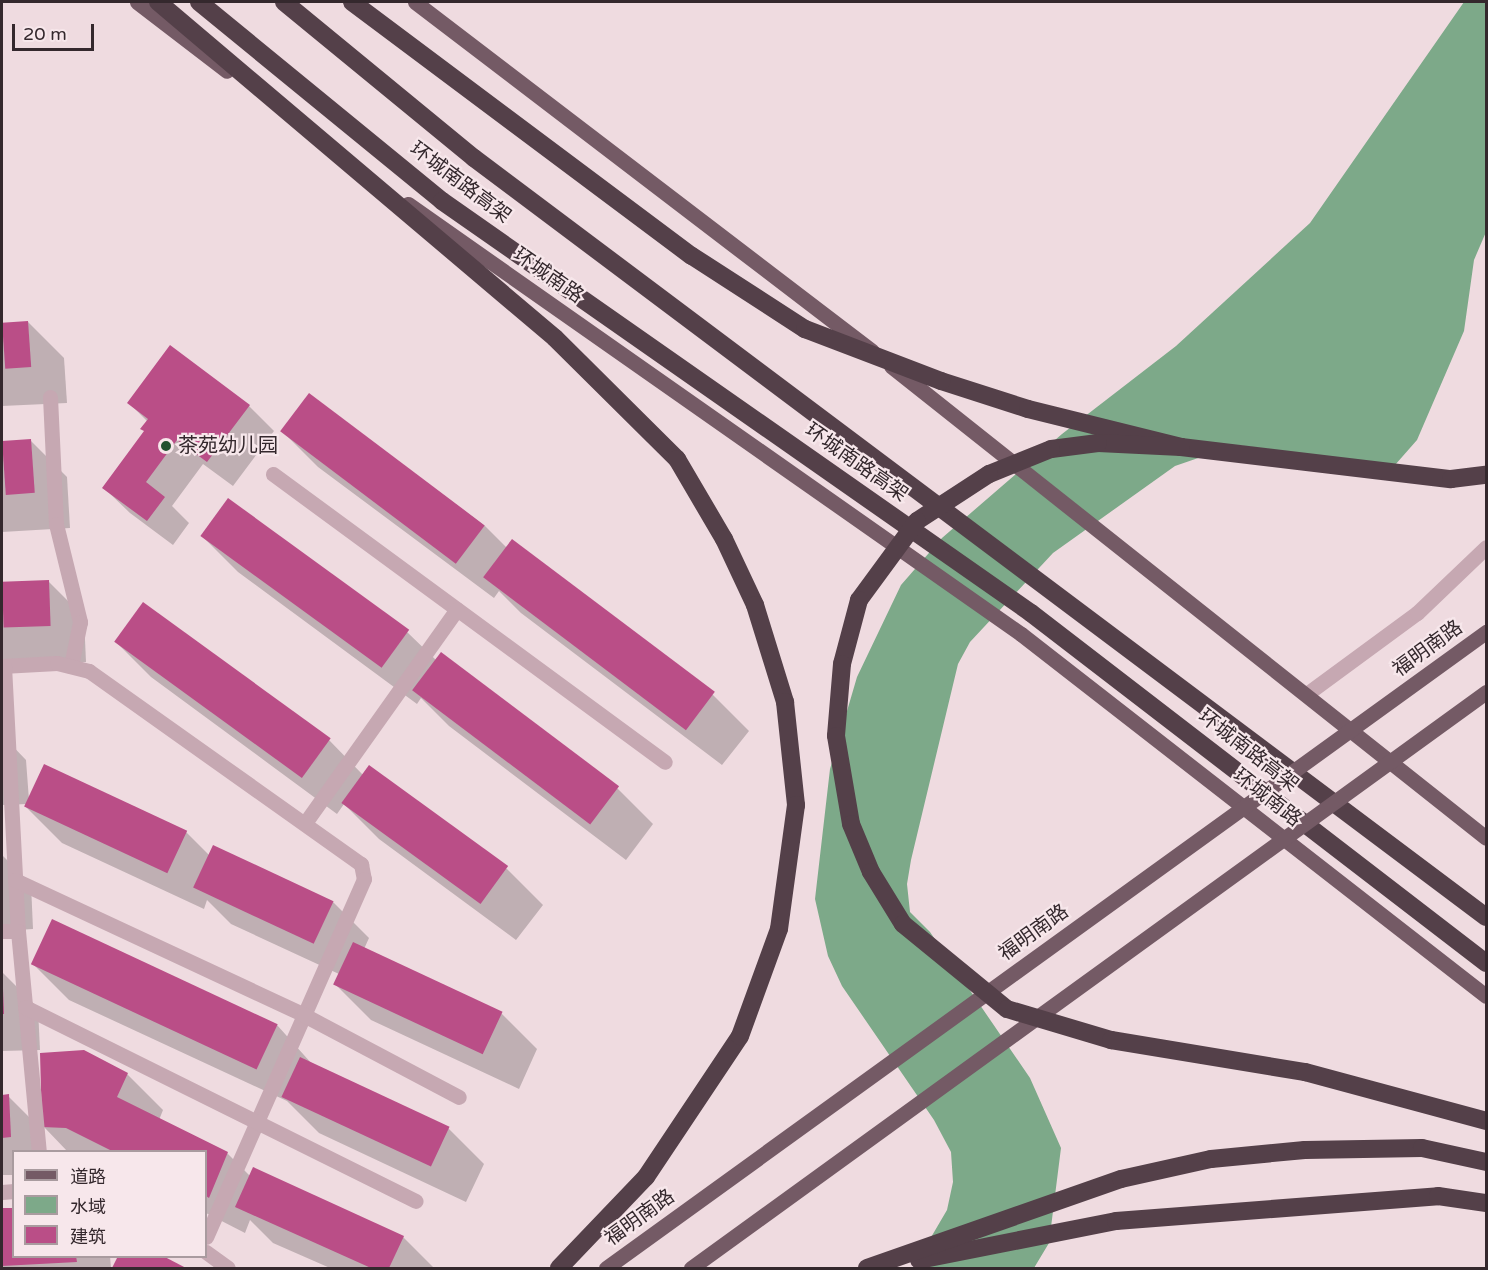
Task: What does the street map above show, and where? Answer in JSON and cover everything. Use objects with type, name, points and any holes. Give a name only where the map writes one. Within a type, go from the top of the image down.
[{"type":"highway","points":[[158,2],[555,338],[677,459],[724,539],[755,605],[785,702],[796,805],[779,929],[740,1036],[646,1177],[559,1269]]},
{"type":"highway","name":"环城南路高架","points":[[200,2],[442,201],[1031,613],[1486,963]]},
{"type":"highway","name":"环城南路高架","points":[[284,2],[483,166],[1486,917]]},
{"type":"highway","points":[[352,2],[692,256],[805,330],[1028,409],[1182,447]]},
{"type":"highway","points":[[1486,475],[1451,479],[1182,447],[1098,444],[1051,449],[989,474],[917,520],[859,600],[843,664],[836,736],[851,824],[871,872],[903,924],[1007,1009],[1111,1040],[1305,1072],[1486,1121]]},
{"type":"highway","points":[[867,1269],[1121,1179],[1211,1159],[1305,1150],[1422,1148],[1486,1162]]},
{"type":"highway","points":[[876,1269],[1116,1221],[1438,1196],[1486,1203]]},
{"type":"main road","name":"环城南路","points":[[137,2],[314,139],[1021,634],[1486,996]]},
{"type":"main road","points":[[415,2],[991,442],[1106,537],[1308,693],[1486,838]]},
{"type":"main road","name":"福明南路","points":[[606,1269],[1486,632]]},
{"type":"main road","points":[[691,1269],[1486,692]]},
{"type":"street","points":[[50,398],[56,524],[80,622],[71,666]]},
{"type":"street","points":[[273,474],[665,762]]},
{"type":"street","points":[[1308,693],[1417,613],[1486,547]]},
{"type":"street","points":[[305,823],[457,609]]},
{"type":"street","points":[[39,1150],[18,931],[3,666],[57,663],[89,671],[361,864],[364,879],[207,1235]]},
{"type":"street","points":[[15,880],[304,1015],[459,1097]]},
{"type":"street","points":[[2,931],[18,931]]},
{"type":"street","points":[[25,1007],[415,1201]]},
{"type":"street","points":[[207,1253],[228,1269]]},
{"type":"water","points":[[1464,2],[1486,2],[1486,232],[1474,260],[1464,331],[1417,440],[1395,465],[1236,445],[1175,466],[1053,553],[970,642],[958,664],[911,860],[907,884],[910,912],[930,932],[1030,1078],[1061,1148],[1049,1243],[1034,1268],[913,1268],[947,1210],[953,1182],[951,1152],[934,1120],[842,986],[828,956],[815,899],[830,769],[857,677],[901,585],[942,538],[1062,434],[1176,346],[1310,223]]},
{"type":"building","points":[[28,321],[31,367],[5,369],[2,323]]},
{"type":"building","points":[[170,345],[250,405],[207,462],[177,440],[146,482],[165,497],[147,521],[102,488],[144,431],[140,429],[148,419],[127,403]]},
{"type":"building","points":[[309,393],[485,525],[456,564],[280,431]]},
{"type":"building","points":[[31,439],[35,493],[6,495],[2,441]]},
{"type":"building","points":[[228,498],[409,630],[382,668],[200,536]]},
{"type":"building","points":[[512,539],[715,692],[686,730],[483,577]]},
{"type":"building","points":[[49,580],[51,626],[4,628],[2,582]]},
{"type":"building","points":[[143,602],[331,738],[302,778],[114,642]]},
{"type":"building","points":[[441,652],[619,786],[590,825],[412,690]]},
{"type":"building","points":[[44,764],[187,831],[167,873],[24,807]]},
{"type":"building","points":[[369,765],[508,866],[481,904],[341,803]]},
{"type":"building","points":[[213,845],[334,901],[314,944],[193,888]]},
{"type":"building","points":[[52,919],[278,1024],[257,1070],[31,964]]},
{"type":"building","points":[[353,942],[503,1012],[483,1054],[333,985]]},
{"type":"building","points":[[3,989],[4,1014],[2,1014]]},
{"type":"building","points":[[84,1050],[128,1073],[117,1097],[228,1152],[209,1198],[207,1197],[207,1150],[110,1150],[66,1128],[42,1127],[40,1053]]},
{"type":"building","points":[[300,1057],[450,1127],[431,1167],[281,1097]]},
{"type":"building","points":[[9,1094],[11,1137],[2,1138],[2,1095]]},
{"type":"building","points":[[253,1167],[404,1236],[389,1268],[371,1268],[235,1207]]},
{"type":"building","points":[[2,1208],[12,1208],[12,1258],[76,1258],[77,1262],[2,1266]]},
{"type":"building","points":[[117,1258],[167,1258],[186,1268],[112,1268]]},
{"type":"place","name":"茶苑幼儿园","points":[[166,446]]}]
